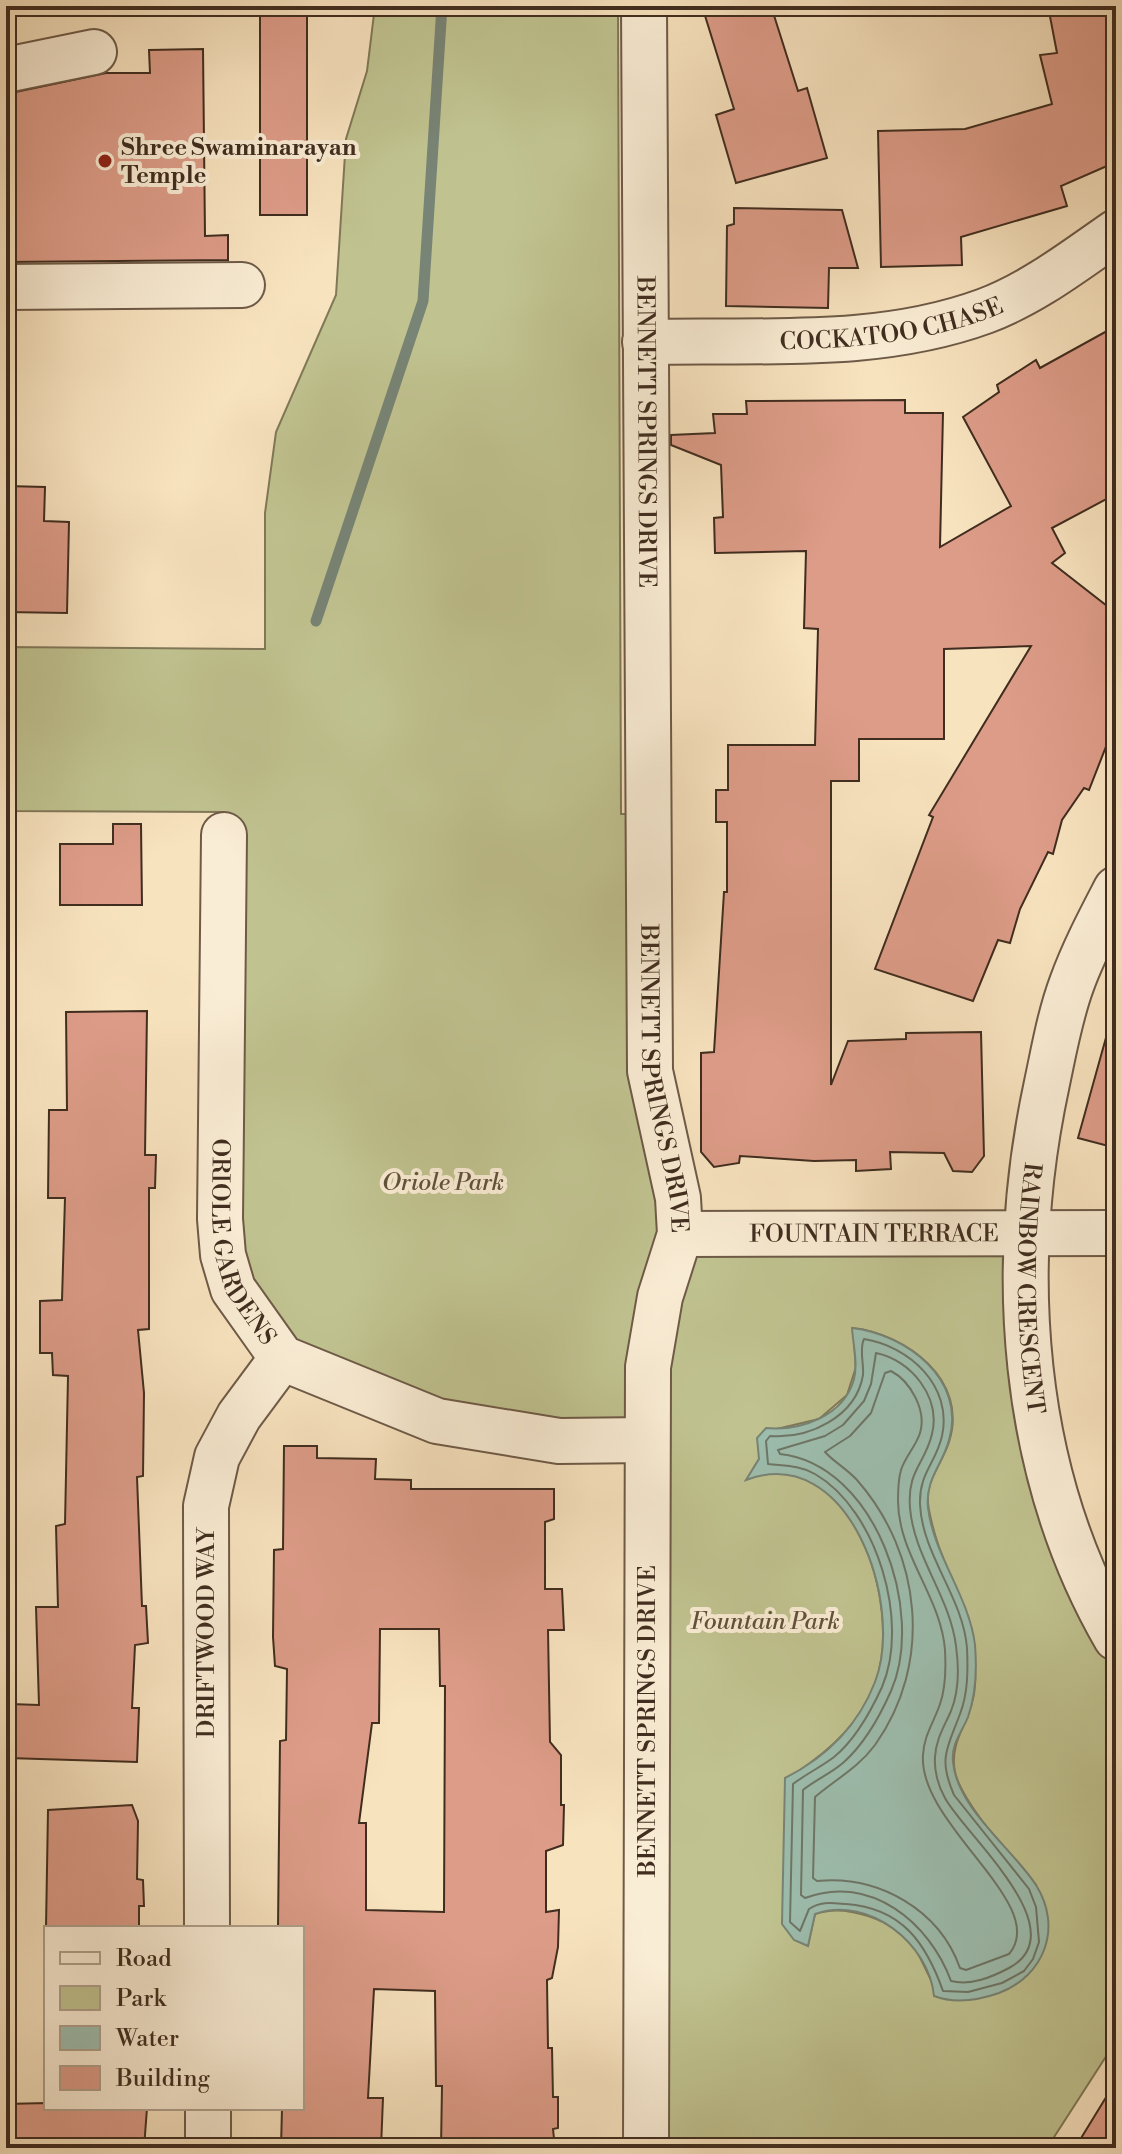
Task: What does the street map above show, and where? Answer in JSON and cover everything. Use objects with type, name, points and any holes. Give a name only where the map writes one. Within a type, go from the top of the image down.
[{"type":"street","name":"BENNETT SPRINGS DRIVE","points":[[644,6],[650,1071],[678,1198],[680,1234],[660,1297],[648,1367],[646,2148]]},
{"type":"street","points":[[6,70],[94,52]]},
{"type":"street","name":"COCKATOO CHASE","points":[[645,342],[861,340],[938,324],[985,311],[1032,289],[1116,232]]},
{"type":"street","points":[[6,287],[242,285]]},
{"type":"street","name":"ORIOLE GARDENS","points":[[224,835],[219,1181],[223,1255],[233,1289],[282,1358],[341,1385],[437,1421],[559,1441],[647,1440]]},
{"type":"street","name":"RAINBOW CRESCENT","points":[[1116,889],[1071,984],[1058,1031],[1031,1175],[1026,1312],[1031,1389],[1062,1515],[1116,1638]]},
{"type":"street","name":"FOUNTAIN TERRACE","points":[[680,1234],[1116,1233]]},
{"type":"street","name":"DRIFTWOOD WAY","points":[[207,1926],[206,1506],[217,1457],[239,1416],[282,1358]]},
{"type":"street","points":[[208,2110],[208,2148]]},
{"type":"green space","points":[[375,6],[618,6],[621,814],[649,814],[680,1233],[1027,1233],[1026,1312],[1116,1638],[1116,2041],[1047,2148],[646,2148],[647,1440],[437,1421],[250,1316],[219,1181],[224,812],[6,811],[6,647],[265,649],[265,513],[276,432],[336,295],[346,139],[367,71]],"holes":[[[853,1328],[873,1332],[912,1350],[941,1380],[950,1399],[953,1420],[949,1442],[931,1482],[928,1500],[935,1533],[965,1615],[975,1659],[974,1697],[955,1749],[955,1772],[977,1814],[1036,1885],[954,2000],[934,1984],[916,1950],[904,1937],[894,1928],[868,1916],[841,1911],[815,1914],[808,1945],[797,1772],[844,1733],[870,1696],[882,1648],[882,1611],[874,1573],[860,1537],[840,1506],[814,1484],[783,1474],[747,1479],[759,1459],[759,1449],[777,1429],[819,1419],[847,1395],[856,1367]]]},
{"type":"water","points":[[852,1328],[892,1339],[911,1350],[940,1379],[949,1398],[952,1418],[949,1440],[931,1481],[928,1508],[937,1543],[972,1627],[976,1663],[973,1699],[955,1744],[953,1762],[964,1795],[1036,1885],[1048,1918],[1044,1949],[1028,1975],[999,1993],[975,1999],[950,2000],[934,1996],[930,1977],[921,1959],[893,1928],[875,1918],[856,1911],[835,1910],[815,1914],[808,1946],[794,1940],[782,1924],[785,1778],[827,1750],[860,1713],[875,1682],[882,1650],[882,1612],[875,1574],[860,1538],[840,1506],[814,1484],[782,1474],[746,1480],[759,1459],[757,1438],[766,1428],[807,1424],[831,1412],[849,1392],[856,1367]]},
{"type":"building","points":[[260,6],[307,6],[307,215],[260,215]]},
{"type":"building","points":[[702,6],[771,6],[798,91],[807,88],[827,158],[736,183],[716,115],[734,109]]},
{"type":"building","points":[[1048,6],[1088,6],[1089,14],[1108,9],[1116,46],[1116,162],[1061,186],[1067,206],[961,237],[962,265],[881,267],[878,131],[965,129],[1052,104],[1040,55],[1057,53]]},
{"type":"building","name":"Shree Swaminarayan Temple","points":[[203,49],[205,236],[228,235],[228,260],[6,262],[6,94],[106,73],[150,73],[149,50]]},
{"type":"building","points":[[734,208],[842,210],[858,268],[829,268],[828,308],[726,306],[727,226],[734,224]]},
{"type":"building","points":[[1116,326],[1116,494],[1052,528],[1065,553],[1052,563],[1116,613],[1116,721],[1089,790],[1084,788],[1062,820],[1053,854],[1048,852],[1020,909],[1010,943],[998,940],[973,1001],[875,969],[933,817],[929,815],[1031,646],[944,649],[944,739],[859,739],[859,781],[831,781],[831,1085],[848,1041],[906,1039],[906,1033],[981,1032],[984,1156],[972,1172],[953,1171],[944,1153],[890,1152],[891,1169],[856,1171],[856,1160],[814,1161],[740,1156],[739,1163],[714,1167],[701,1152],[701,1053],[714,1052],[724,892],[727,892],[727,822],[716,822],[716,790],[728,790],[728,745],[815,745],[818,629],[804,628],[806,551],[715,553],[714,518],[723,517],[721,465],[671,445],[671,435],[715,433],[713,414],[747,414],[746,401],[905,400],[905,413],[943,413],[940,547],[1011,506],[963,417],[999,392],[997,385],[1036,360],[1040,368]]},
{"type":"building","points":[[6,486],[45,487],[44,521],[69,522],[67,613],[6,612]]},
{"type":"building","points":[[113,824],[141,824],[142,905],[60,905],[60,844],[113,844]]},
{"type":"building","points":[[147,1011],[145,1155],[156,1155],[155,1188],[149,1188],[149,1329],[138,1330],[144,1393],[143,1476],[137,1477],[142,1606],[146,1606],[148,1643],[135,1645],[132,1708],[139,1708],[137,1762],[8,1758],[10,1704],[39,1705],[36,1607],[58,1607],[56,1526],[65,1524],[68,1376],[53,1375],[52,1353],[40,1353],[40,1301],[62,1300],[65,1198],[48,1198],[49,1110],[67,1110],[66,1012]]},
{"type":"building","points":[[1107,1034],[1116,1035],[1116,1148],[1078,1138]]},
{"type":"building","points":[[284,1446],[317,1446],[317,1458],[376,1459],[375,1479],[411,1480],[411,1489],[554,1489],[554,1519],[545,1522],[545,1589],[562,1589],[564,1630],[548,1630],[550,1742],[561,1755],[561,1805],[564,1805],[563,1845],[546,1851],[546,1912],[559,1910],[558,1947],[552,1978],[547,1980],[548,2048],[552,2048],[553,2097],[558,2097],[558,2128],[553,2129],[555,2148],[441,2148],[442,2086],[436,2086],[435,1991],[374,1989],[368,2098],[383,2098],[381,2148],[281,2148],[282,2110],[304,2110],[304,1926],[278,1926],[280,1741],[286,1740],[287,1669],[275,1666],[274,1550],[283,1549]],"holes":[[[380,1629],[439,1629],[440,1686],[445,1686],[444,1912],[366,1910],[366,1823],[359,1823],[372,1723],[379,1723]]]},
{"type":"building","points":[[132,1805],[138,1821],[137,1879],[143,1880],[144,1906],[139,1906],[139,1926],[46,1926],[48,1810]]},
{"type":"building","points":[[1116,2081],[1116,2148],[1075,2148]]},
{"type":"building","points":[[44,2103],[44,2110],[147,2110],[144,2148],[6,2148],[6,2104]]},
{"type":"waterway","points":[[316,621],[423,301],[442,6]]},
{"type":"place","name":"Shree Swaminarayan Temple","points":[[105,161]]},
{"type":"park label","name":"Oriole Park","points":[[443,1182]]},
{"type":"park label","name":"Fountain Park","points":[[765,1621]]}]
